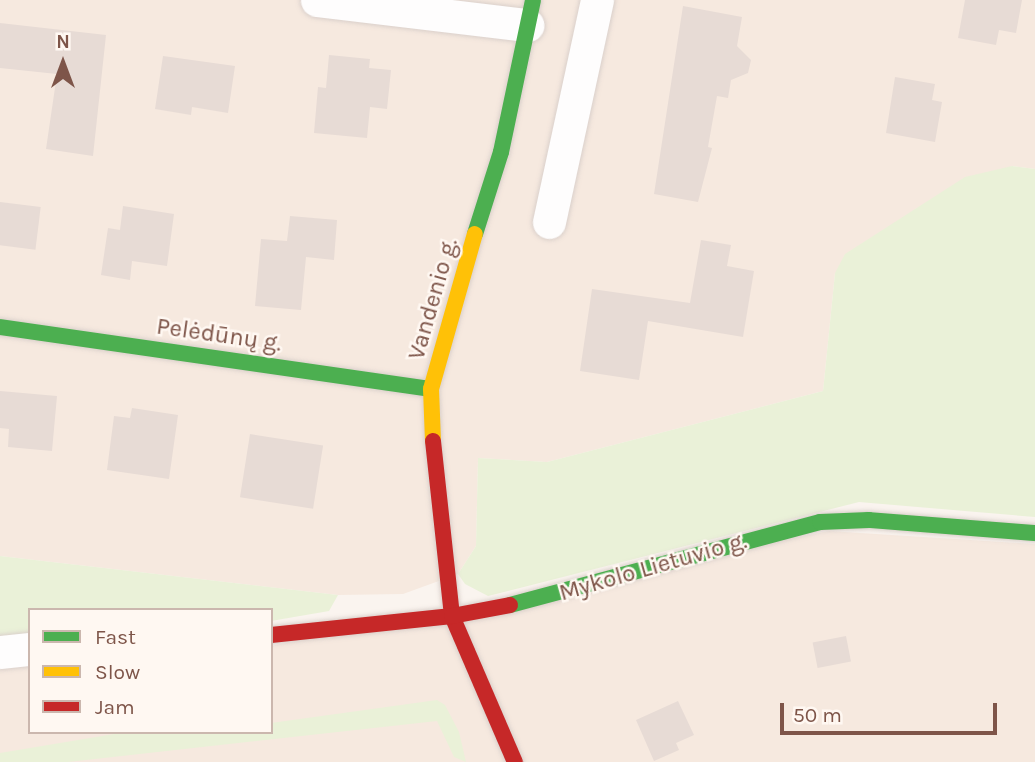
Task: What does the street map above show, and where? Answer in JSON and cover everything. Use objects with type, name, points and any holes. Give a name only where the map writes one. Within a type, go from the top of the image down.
[{"type":"street","points":[[317,0],[531,13]]},
{"type":"street","points":[[549,222],[597,0]]},
{"type":"street","name":"Vandenio g.","points":[[515,762],[452,616],[434,485],[432,388],[447,325],[501,152],[531,13]]},
{"type":"street","name":"Pelėdūnų g.","points":[[0,327],[432,388]]},
{"type":"street","name":"Mykolo Lietuvio g.","points":[[273,635],[452,616],[539,599],[820,522],[870,520],[1035,533]]},
{"type":"street","points":[[0,652],[28,649]]},
{"type":"shaded area","points":[[0,0],[1035,0],[1035,169],[1012,166],[835,273],[823,391],[547,462],[478,458],[476,546],[458,574],[403,594],[338,595],[0,556]]},
{"type":"shaded area","points":[[829,531],[1035,544],[1035,762],[0,762],[0,668],[28,664],[28,734],[273,734],[273,646]]},
{"type":"green space","points":[[1012,166],[1035,169],[1035,517],[859,502],[488,596],[465,584],[458,574],[476,546],[478,458],[547,462],[823,391],[835,273],[845,254],[965,177]]},
{"type":"green space","points":[[0,556],[338,595],[329,611],[273,621],[273,608],[28,608],[28,636],[0,639]]},
{"type":"green space","points":[[437,700],[445,705],[459,732],[466,762],[454,757],[437,721],[68,762],[0,762],[0,753],[114,734],[273,734],[273,723]]},
{"type":"building","points":[[965,0],[1022,0],[1016,33],[999,30],[996,45],[958,38]]},
{"type":"building","points":[[683,6],[742,17],[737,46],[751,60],[748,73],[731,80],[728,98],[717,96],[708,147],[712,148],[698,202],[654,194]]},
{"type":"building","points":[[0,23],[106,35],[93,156],[46,149],[57,74],[0,68]]},
{"type":"building","points":[[329,55],[370,59],[369,68],[391,70],[387,109],[370,107],[367,138],[314,133],[318,87],[326,88]]},
{"type":"building","points":[[163,56],[235,66],[228,113],[192,107],[191,115],[155,109]]},
{"type":"building","points":[[895,77],[935,84],[932,100],[942,102],[935,142],[886,133]]},
{"type":"building","points":[[0,202],[41,207],[35,250],[0,245]]},
{"type":"building","points":[[123,206],[174,214],[167,266],[132,261],[130,280],[101,275],[108,228],[120,230]]},
{"type":"building","points":[[290,216],[337,220],[334,260],[306,257],[301,310],[255,306],[261,239],[287,241]]},
{"type":"building","points":[[701,240],[731,245],[727,266],[754,271],[743,337],[648,321],[639,380],[580,371],[592,289],[690,303]]},
{"type":"building","points":[[0,391],[57,396],[52,451],[8,447],[9,429],[0,428]]},
{"type":"building","points":[[132,408],[178,415],[169,479],[107,470],[114,416],[130,418]]},
{"type":"building","points":[[250,434],[323,446],[313,509],[240,497]]},
{"type":"building","points":[[846,636],[851,662],[818,668],[813,642]]},
{"type":"building","points":[[678,701],[694,735],[676,743],[679,750],[654,761],[636,720]]},
{"type":"traffic: fast","points":[[475,234],[501,152],[533,0]]},
{"type":"traffic: fast","points":[[0,327],[431,389]]},
{"type":"traffic: fast","points":[[510,605],[820,522],[869,520],[1035,533]]},
{"type":"traffic: slow","points":[[433,441],[431,389],[475,234]]},
{"type":"traffic: jam","points":[[433,441],[452,616],[515,762]]},
{"type":"traffic: jam","points":[[273,635],[452,616],[510,605]]}]
